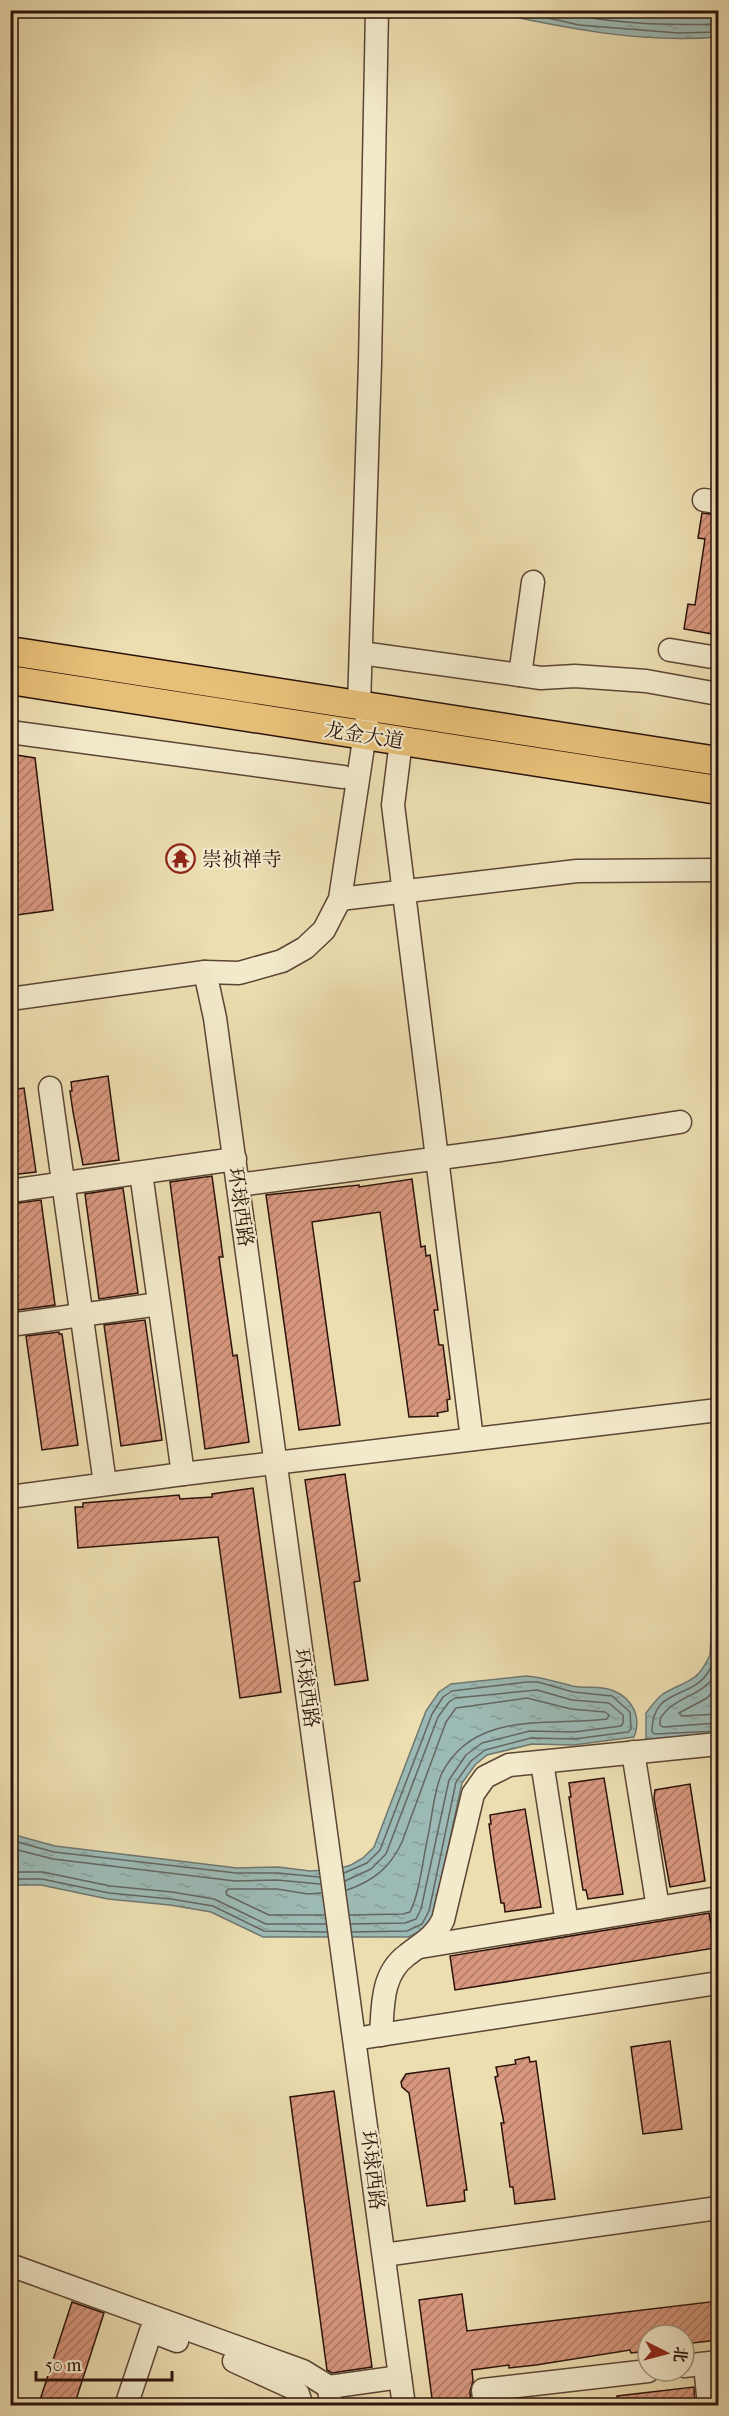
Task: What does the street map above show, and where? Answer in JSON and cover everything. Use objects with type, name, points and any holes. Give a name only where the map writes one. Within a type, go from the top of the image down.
[{"type":"main road","name":"龙金大道","points":[[10,651],[718,761]]},
{"type":"main road","name":"龙金大道","points":[[10,680],[718,790]]},
{"type":"street","points":[[10,999],[205,972],[239,973],[261,968],[294,955],[315,940],[324,930],[340,899],[361,706],[377,10]]},
{"type":"street","points":[[520,675],[533,582]]},
{"type":"street","points":[[670,650],[718,658]]},
{"type":"street","points":[[361,653],[541,678],[575,676],[646,681],[718,694]]},
{"type":"street","points":[[10,732],[343,777]]},
{"type":"street","points":[[205,972],[235,959],[287,942],[312,921],[325,896],[343,777],[357,734]]},
{"type":"street","points":[[401,741],[393,805],[472,1439]]},
{"type":"street","points":[[340,899],[577,871],[718,870]]},
{"type":"street","name":"环球西路","points":[[205,972],[216,1018],[351,2001],[404,2406]]},
{"type":"street","points":[[50,1088],[105,1484]]},
{"type":"street","points":[[238,1185],[437,1159],[680,1122]]},
{"type":"street","points":[[10,1191],[235,1160]]},
{"type":"street","points":[[141,1173],[183,1474]]},
{"type":"street","points":[[17,1324],[159,1304]]},
{"type":"street","points":[[10,1497],[277,1462],[718,1410]]},
{"type":"street","points":[[381,2035],[385,1987],[389,1976],[401,1959],[434,1936],[443,1920],[473,1794],[485,1777],[501,1768],[542,1762],[718,1744]]},
{"type":"street","points":[[633,1752],[658,1908]]},
{"type":"street","points":[[542,1762],[567,1923]]},
{"type":"street","points":[[420,1947],[718,1898]]},
{"type":"street","points":[[356,2039],[718,1983]]},
{"type":"street","points":[[384,2254],[718,2208]]},
{"type":"street","points":[[10,2265],[303,2372],[330,2396],[400,2377]]},
{"type":"street","points":[[126,2406],[151,2331],[247,2366],[293,2388],[302,2406]]},
{"type":"street","points":[[702,2364],[709,2406]]},
{"type":"street","points":[[485,2406],[483,2390],[636,2372]]},
{"type":"water","points":[[485,11],[718,11],[718,37],[659,38],[601,33]]},
{"type":"water","points":[[718,1537],[718,1737],[646,1741],[646,1713],[663,1694],[695,1677],[710,1655]]},
{"type":"water","points":[[526,1676],[577,1687],[604,1688],[621,1694],[631,1704],[636,1716],[634,1737],[574,1745],[532,1744],[487,1755],[475,1765],[462,1783],[434,1913],[424,1928],[408,1937],[263,1937],[211,1912],[170,1905],[108,1899],[41,1885],[15,1885],[11,1890],[11,1834],[55,1846],[237,1868],[278,1867],[310,1871],[338,1869],[351,1865],[363,1858],[374,1847],[426,1711],[439,1692],[451,1684]]},
{"type":"building","points":[[702,513],[718,515],[718,635],[684,629],[688,604],[695,605],[705,539],[698,538]]},
{"type":"building","points":[[10,754],[35,758],[53,910],[10,916]]},
{"type":"building","points":[[108,1076],[119,1160],[83,1165],[73,1112],[71,1082]]},
{"type":"building","points":[[24,1088],[36,1172],[10,1175],[10,1090]]},
{"type":"building","points":[[212,1176],[223,1257],[219,1257],[233,1356],[237,1355],[249,1442],[205,1449],[170,1182]]},
{"type":"building","points":[[412,1179],[421,1247],[425,1246],[426,1256],[430,1255],[438,1310],[434,1310],[439,1345],[443,1345],[450,1399],[447,1400],[448,1411],[437,1413],[438,1416],[409,1417],[380,1212],[312,1222],[340,1425],[299,1430],[266,1195],[359,1185],[359,1187]]},
{"type":"building","points":[[123,1188],[138,1293],[99,1299],[85,1194]]},
{"type":"building","points":[[41,1200],[55,1305],[18,1310],[10,1255],[10,1204]]},
{"type":"building","points":[[145,1320],[162,1440],[121,1446],[104,1325]]},
{"type":"building","points":[[59,1332],[62,1334],[78,1445],[42,1450],[26,1336]]},
{"type":"building","points":[[345,1474],[360,1581],[354,1582],[368,1680],[335,1685],[305,1480]]},
{"type":"building","points":[[253,1488],[281,1692],[240,1698],[218,1537],[78,1548],[75,1507],[83,1507],[83,1503],[179,1495],[180,1499],[212,1497],[212,1494]]},
{"type":"building","points":[[604,1778],[623,1894],[588,1899],[586,1890],[583,1890],[569,1797],[571,1797],[569,1783]]},
{"type":"building","points":[[690,1784],[705,1881],[670,1887],[654,1799],[655,1790]]},
{"type":"building","points":[[525,1809],[541,1907],[505,1912],[504,1903],[501,1903],[494,1860],[490,1815]]},
{"type":"building","points":[[709,1913],[715,1948],[455,1990],[450,1956]]},
{"type":"building","points":[[670,2041],[682,2129],[643,2134],[631,2047]]},
{"type":"building","points":[[529,2057],[530,2062],[536,2061],[555,2199],[515,2204],[513,2187],[510,2187],[501,2123],[504,2123],[495,2077],[498,2076],[496,2067],[516,2064],[515,2060]]},
{"type":"building","points":[[449,2068],[467,2190],[464,2190],[465,2201],[427,2206],[409,2093],[402,2087],[401,2082],[406,2074]]},
{"type":"building","points":[[334,2091],[372,2367],[332,2373],[327,2370],[290,2097]]},
{"type":"building","points":[[462,2294],[467,2331],[718,2301],[718,2340],[696,2343],[696,2323],[636,2323],[636,2352],[631,2353],[630,2350],[536,2365],[509,2368],[509,2365],[472,2370],[471,2406],[433,2406],[419,2300]]},
{"type":"building","points":[[72,2302],[104,2313],[74,2406],[38,2406]]},
{"type":"building","points":[[694,2387],[695,2406],[618,2406],[617,2396]]},
{"type":"place","name":"崇祯禅寺","points":[[181,859]]}]
